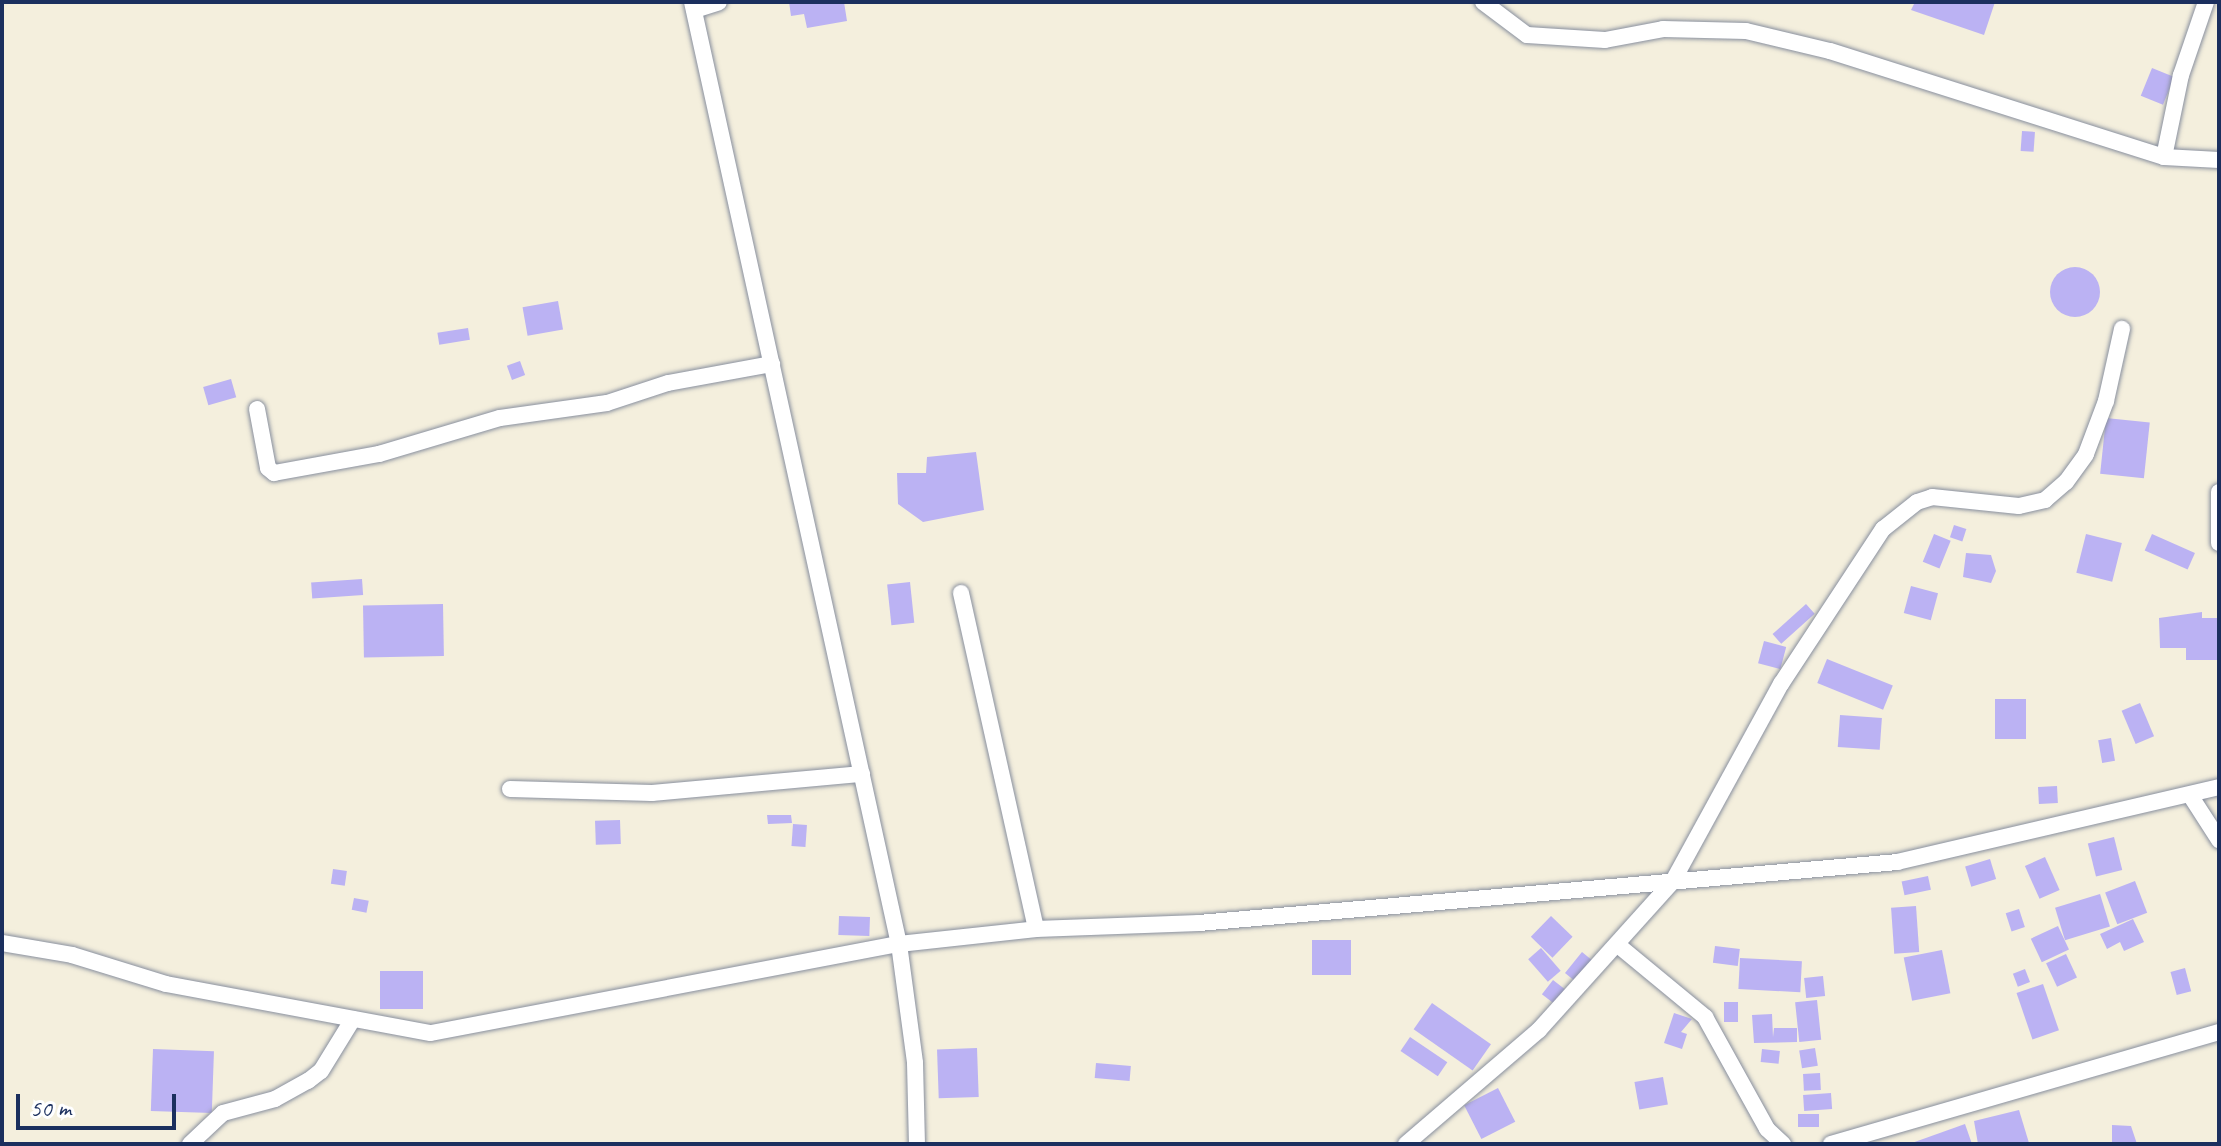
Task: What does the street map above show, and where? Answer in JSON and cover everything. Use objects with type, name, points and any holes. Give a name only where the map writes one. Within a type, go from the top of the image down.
[{"type":"street","points":[[719,2],[693,6],[899,944],[915,1063],[917,1144]]},
{"type":"street","points":[[1483,2],[1527,35],[1605,40],[1663,29],[1746,31],[1830,51],[2164,157],[2219,160]]},
{"type":"street","points":[[2164,157],[2181,75],[2206,2]]},
{"type":"street","points":[[1406,1144],[1425,1123],[1505,1064],[1619,946],[1673,881],[1781,684],[1883,529],[1917,502],[1932,497],[2019,506],[2045,500],[2086,454],[2106,401],[2122,329]]},
{"type":"street","points":[[257,409],[268,468],[274,473],[379,454],[500,418],[607,403],[668,383],[772,364]]},
{"type":"street","points":[[2219,492],[2219,543]]},
{"type":"street","points":[[961,593],[1036,929]]},
{"type":"street","points":[[510,789],[652,793],[862,774]]},
{"type":"street","points":[[2,943],[72,955],[166,984],[417,1033],[449,1031],[899,944],[1036,929],[1199,923],[1897,862],[2219,787]]},
{"type":"street","points":[[2190,795],[2219,840]]},
{"type":"street","points":[[1619,946],[1705,1017],[1767,1129],[1783,1144]]},
{"type":"street","points":[[190,1144],[223,1113],[275,1099],[308,1081],[321,1071],[353,1019]]},
{"type":"street","points":[[1831,1144],[2219,1032]]},
{"type":"building","points":[[789,2],[844,2],[847,21],[807,28],[804,14],[791,16]]},
{"type":"building","points":[[1915,2],[1995,2],[1984,35],[1911,10]]},
{"type":"building","points":[[2152,68],[2174,77],[2163,105],[2141,96]]},
{"type":"building","points":[[2022,131],[2035,132],[2034,152],[2021,151]]},
{"type":"building","points":[[2075,267],[2092,275],[2100,292],[2092,309],[2075,317],[2058,309],[2050,292],[2058,275]]},
{"type":"building","points":[[558,301],[563,330],[528,336],[523,307]]},
{"type":"building","points":[[468,328],[470,340],[439,345],[437,333]]},
{"type":"building","points":[[520,361],[525,375],[512,380],[507,366]]},
{"type":"building","points":[[231,379],[236,397],[208,405],[203,387]]},
{"type":"building","points":[[2106,418],[2150,423],[2144,478],[2100,474]]},
{"type":"building","points":[[976,452],[984,510],[923,522],[898,504],[897,473],[926,473],[927,457]]},
{"type":"building","points":[[1954,525],[1966,529],[1962,541],[1950,537]]},
{"type":"building","points":[[1934,534],[1951,541],[1939,569],[1923,562]]},
{"type":"building","points":[[2086,534],[2122,543],[2112,582],[2076,573]]},
{"type":"building","points":[[2152,534],[2195,553],[2188,570],[2145,550]]},
{"type":"building","points":[[1966,553],[1991,555],[1996,571],[1991,583],[1963,577]]},
{"type":"building","points":[[362,579],[363,595],[312,599],[311,583]]},
{"type":"building","points":[[910,582],[914,623],[891,625],[887,584]]},
{"type":"building","points":[[1911,586],[1938,593],[1931,620],[1904,613]]},
{"type":"building","points":[[443,604],[444,656],[364,657],[363,605]]},
{"type":"building","points":[[1806,604],[1815,614],[1781,644],[1773,634]]},
{"type":"building","points":[[2202,612],[2202,618],[2219,618],[2219,660],[2186,660],[2186,648],[2160,648],[2159,618]]},
{"type":"building","points":[[1764,641],[1786,647],[1780,669],[1758,663]]},
{"type":"building","points":[[1827,659],[1893,686],[1883,710],[1817,683]]},
{"type":"building","points":[[1995,699],[2026,699],[2026,739],[1995,739]]},
{"type":"building","points":[[2140,703],[2154,736],[2136,744],[2122,711]]},
{"type":"building","points":[[1840,715],[1882,718],[1880,750],[1838,747]]},
{"type":"building","points":[[2111,738],[2115,761],[2102,763],[2098,740]]},
{"type":"building","points":[[2057,786],[2058,803],[2039,804],[2038,787]]},
{"type":"building","points":[[767,815],[791,815],[792,823],[768,824]]},
{"type":"building","points":[[620,820],[621,844],[596,845],[595,821]]},
{"type":"building","points":[[793,824],[807,825],[805,847],[791,846]]},
{"type":"building","points":[[2114,837],[2122,870],[2096,877],[2088,844]]},
{"type":"building","points":[[2045,857],[2060,890],[2040,899],[2025,866]]},
{"type":"building","points":[[1990,859],[1996,879],[1971,887],[1965,867]]},
{"type":"building","points":[[333,869],[347,871],[345,886],[331,884]]},
{"type":"building","points":[[1928,876],[1931,890],[1905,895],[1902,882]]},
{"type":"building","points":[[2135,881],[2147,913],[2117,924],[2105,892]]},
{"type":"building","points":[[2100,894],[2110,927],[2065,940],[2055,908]]},
{"type":"building","points":[[354,898],[369,901],[366,913],[352,910]]},
{"type":"building","points":[[1916,906],[1919,952],[1894,954],[1891,908]]},
{"type":"building","points":[[2019,909],[2025,927],[2012,931],[2006,913]]},
{"type":"building","points":[[839,916],[870,917],[869,936],[838,935]]},
{"type":"building","points":[[1551,916],[1573,937],[1552,958],[1531,937]]},
{"type":"building","points":[[2133,919],[2144,942],[2124,951],[2120,942],[2107,949],[2100,934]]},
{"type":"building","points":[[2058,926],[2069,950],[2042,962],[2031,939]]},
{"type":"building","points":[[1312,940],[1351,940],[1351,975],[1312,975]]},
{"type":"building","points":[[1715,946],[1740,949],[1738,966],[1713,963]]},
{"type":"building","points":[[1541,948],[1561,971],[1548,982],[1528,959]]},
{"type":"building","points":[[1942,950],[1950,993],[1912,1001],[1904,957]]},
{"type":"building","points":[[1582,952],[1592,960],[1575,981],[1565,973]]},
{"type":"building","points":[[2066,954],[2077,978],[2057,987],[2046,963]]},
{"type":"building","points":[[1740,958],[1802,961],[1800,992],[1738,989]]},
{"type":"building","points":[[2185,968],[2191,991],[2177,995],[2171,972]]},
{"type":"building","points":[[2025,969],[2030,982],[2018,987],[2013,974]]},
{"type":"building","points":[[380,971],[423,971],[423,1009],[380,1009]]},
{"type":"building","points":[[1823,976],[1825,996],[1806,998],[1804,978]]},
{"type":"building","points":[[1553,980],[1566,990],[1555,1004],[1542,994]]},
{"type":"building","points":[[2043,984],[2059,1030],[2032,1039],[2017,993]]},
{"type":"building","points":[[1817,1000],[1821,1040],[1799,1042],[1795,1002]]},
{"type":"building","points":[[1724,1002],[1738,1002],[1738,1022],[1724,1022]]},
{"type":"building","points":[[1432,1003],[1491,1044],[1473,1071],[1414,1029]]},
{"type":"building","points":[[1674,1013],[1692,1019],[1681,1032],[1687,1034],[1682,1049],[1664,1043]]},
{"type":"building","points":[[1772,1014],[1773,1037],[1774,1028],[1797,1028],[1797,1042],[1754,1043],[1752,1015]]},
{"type":"building","points":[[1410,1037],[1447,1062],[1438,1076],[1400,1051]]},
{"type":"building","points":[[977,1048],[979,1097],[939,1098],[937,1049]]},
{"type":"building","points":[[1815,1048],[1818,1066],[1802,1068],[1799,1051]]},
{"type":"building","points":[[153,1049],[214,1051],[212,1113],[151,1111]]},
{"type":"building","points":[[1762,1049],[1780,1051],[1779,1064],[1761,1062]]},
{"type":"building","points":[[1096,1063],[1131,1066],[1130,1081],[1095,1078]]},
{"type":"building","points":[[1820,1073],[1821,1090],[1804,1091],[1803,1074]]},
{"type":"building","points":[[1663,1077],[1668,1105],[1639,1110],[1634,1082]]},
{"type":"building","points":[[1498,1088],[1515,1122],[1481,1139],[1464,1105]]},
{"type":"building","points":[[1831,1093],[1832,1109],[1804,1111],[1803,1095]]},
{"type":"building","points":[[2019,1110],[2029,1143],[1978,1144],[1974,1121]]},
{"type":"building","points":[[1798,1114],[1819,1114],[1819,1127],[1798,1127]]},
{"type":"building","points":[[1965,1124],[1972,1144],[1909,1144]]},
{"type":"building","points":[[2112,1125],[2131,1126],[2137,1144],[2112,1144]]}]
